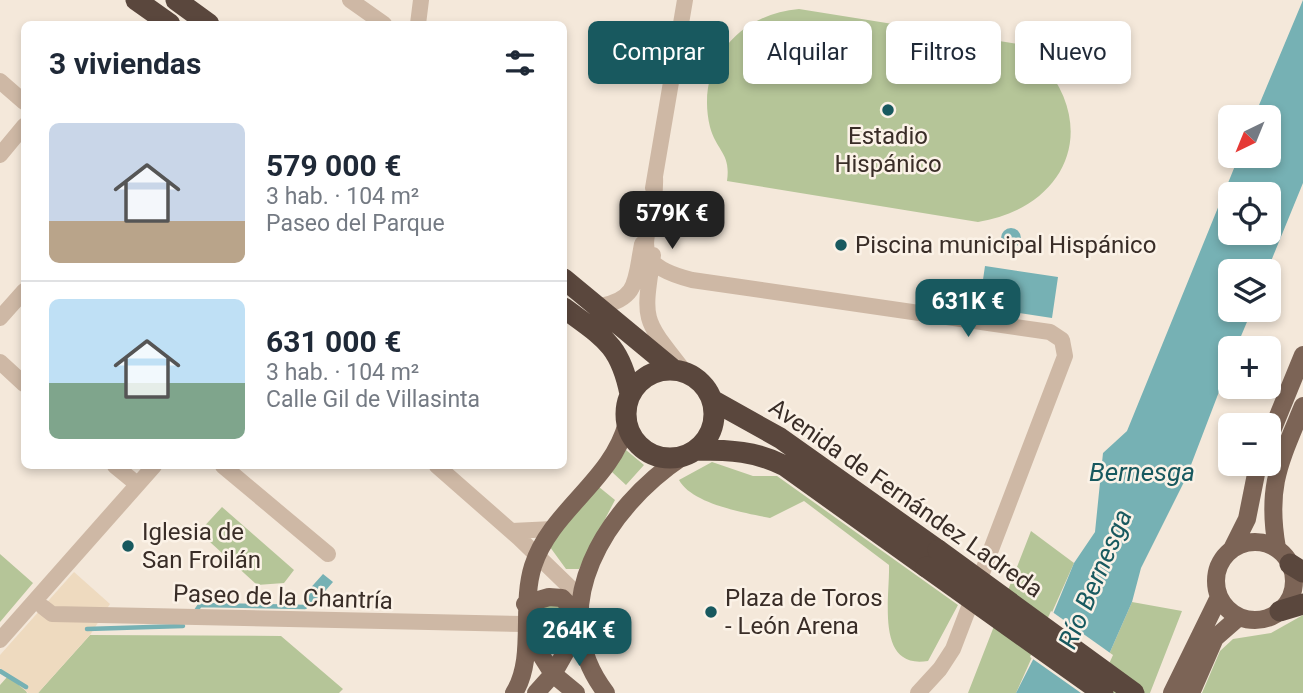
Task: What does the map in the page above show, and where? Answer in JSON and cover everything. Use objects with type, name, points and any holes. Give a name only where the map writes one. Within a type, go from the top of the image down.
[{"type":"highway","points":[[136,0],[166,21]]},
{"type":"highway","points":[[187,3],[206,21]]},
{"type":"highway","points":[[567,281],[680,371],[706,388],[712,400],[713,426],[690,454],[660,458],[647,452],[632,438],[627,423],[626,408],[630,394],[624,363],[617,352],[567,312]]},
{"type":"highway","points":[[630,394],[650,375],[680,371]]},
{"type":"highway","name":"Avenida de Fernández Ladreda","points":[[712,400],[780,438],[1103,693]]},
{"type":"highway","name":"Avenida de Fernández Ladreda","points":[[690,454],[737,450],[768,458],[785,466],[932,559],[1134,693]]},
{"type":"highway","points":[[1280,611],[1303,604]]},
{"type":"main road","points":[[1279,413],[1303,355]]},
{"type":"main road","points":[[1256,476],[1247,520],[1216,573],[1219,597],[1227,608],[1239,617],[1258,621],[1280,611],[1292,596],[1294,579],[1290,561],[1271,514],[1272,491],[1277,468],[1303,406]]},
{"type":"main road","points":[[514,693],[524,668],[526,604],[538,555],[553,529],[605,470],[617,452],[627,423]]},
{"type":"main road","points":[[544,684],[579,614],[590,567],[627,502],[690,454]]},
{"type":"main road","points":[[1232,549],[1259,541],[1290,561]]},
{"type":"main road","points":[[526,604],[548,597],[562,598],[579,614],[593,673],[606,693]]},
{"type":"main road","points":[[1172,693],[1219,597]]},
{"type":"main road","points":[[1191,693],[1215,638],[1239,617]]},
{"type":"main road","points":[[526,629],[544,684]]},
{"type":"main road","points":[[544,684],[576,693]]},
{"type":"street","points":[[350,0],[380,21]]},
{"type":"street","points":[[418,21],[421,0]]},
{"type":"street","points":[[680,371],[648,322],[647,289],[665,129],[685,0]]},
{"type":"street","points":[[0,81],[21,99]]},
{"type":"street","points":[[600,306],[626,299],[632,291],[665,129]]},
{"type":"street","points":[[0,155],[21,130]]},
{"type":"street","points":[[655,177],[645,247],[651,264],[692,280],[1050,332],[1062,340],[1065,356],[953,649],[940,669],[918,693]]},
{"type":"street","points":[[0,318],[21,294]]},
{"type":"street","points":[[0,362],[21,381]]},
{"type":"street","points":[[119,469],[137,484]]},
{"type":"street","points":[[0,640],[151,469]]},
{"type":"street","points":[[227,469],[328,554]]},
{"type":"street","points":[[440,469],[538,555],[579,614]]},
{"type":"street","points":[[516,534],[553,529]]},
{"type":"street","name":"Paseo de la Chantría","points":[[43,607],[52,614],[526,629]]},
{"type":"green space","name":"Estadio Hispánico","points":[[799,9],[886,23],[886,84],[1001,84],[1001,41],[1015,44],[1015,84],[1057,84],[1059,87],[1069,113],[1070,139],[1065,162],[1052,183],[1033,201],[1008,214],[978,222],[727,181],[727,164],[710,127],[707,104],[709,84],[729,84],[729,44],[740,32],[743,30],[743,84],[872,84],[872,21],[757,21],[777,13]]},
{"type":"green space","points":[[626,450],[644,465],[626,485],[612,472]]},
{"type":"green space","points":[[712,462],[753,476],[777,476],[958,605],[928,661],[911,661],[900,654],[893,643],[888,612],[889,565],[804,501],[770,518],[707,501],[695,495],[679,480]]},
{"type":"green space","points":[[599,487],[615,500],[579,569],[566,569],[550,547],[554,538]]},
{"type":"green space","points":[[222,507],[294,570],[284,583],[257,585],[199,532]]},
{"type":"green space","points":[[1031,531],[1074,563],[1016,693],[968,693]]},
{"type":"green space","points":[[0,554],[33,583],[0,622]]},
{"type":"green space","points":[[1132,602],[1182,611],[1150,693],[1092,693]]},
{"type":"green space","points":[[560,605],[565,617],[565,629],[555,653],[549,655],[540,639],[536,613],[542,606]]},
{"type":"green space","points":[[1303,615],[1303,693],[1202,693],[1220,651],[1233,639],[1271,633]]},
{"type":"green space","points":[[90,635],[281,636],[343,689],[339,693],[38,693]]},
{"type":"green space","points":[[8,676],[27,693],[0,693],[0,685]]},
{"type":"shaded area","points":[[74,572],[110,604],[90,635],[38,693],[28,693],[0,668],[0,655]]},
{"type":"water","name":"Bernesga","points":[[1303,0],[1303,183],[1281,237],[1281,182],[1228,182],[1234,168],[1281,168],[1281,105],[1259,105]]},
{"type":"water","name":"Bernesga","points":[[1218,208],[1218,245],[1278,245],[1272,259],[1218,259],[1218,322],[1247,322],[1241,336],[1218,336],[1218,394],[1186,478],[1141,568],[1132,602],[1092,693],[1016,693],[1039,648],[1074,563],[1095,532],[1103,453],[1127,431]]},
{"type":"water","points":[[1011,228],[1018,231],[1021,238],[1018,245],[1011,248],[1004,245],[1001,238],[1004,231]]},
{"type":"water","points":[[985,266],[1058,277],[1052,318],[979,307]]},
{"type":"water","points":[[323,574],[333,582],[319,598],[313,599],[313,607],[305,607],[306,593]]},
{"type":"pier","points":[[1051,611],[1113,655],[1096,693],[1081,693],[1030,657]]},
{"type":"waterway","points":[[196,611],[200,605],[305,607]]},
{"type":"waterway","points":[[87,629],[183,626]]},
{"type":"waterway","points":[[0,671],[26,687]]},
{"type":"place","name":"Estadio Hispánico","points":[[888,110]]},
{"type":"place","name":"Piscina municipal Hispánico","points":[[841,245]]},
{"type":"place","name":"Iglesia de San Froilán","points":[[128,546]]},
{"type":"place","name":"Plaza de Toros - León Arena","points":[[711,612]]},
{"type":"water label","name":"Río Bernesga","points":[[1095,579]]}]
